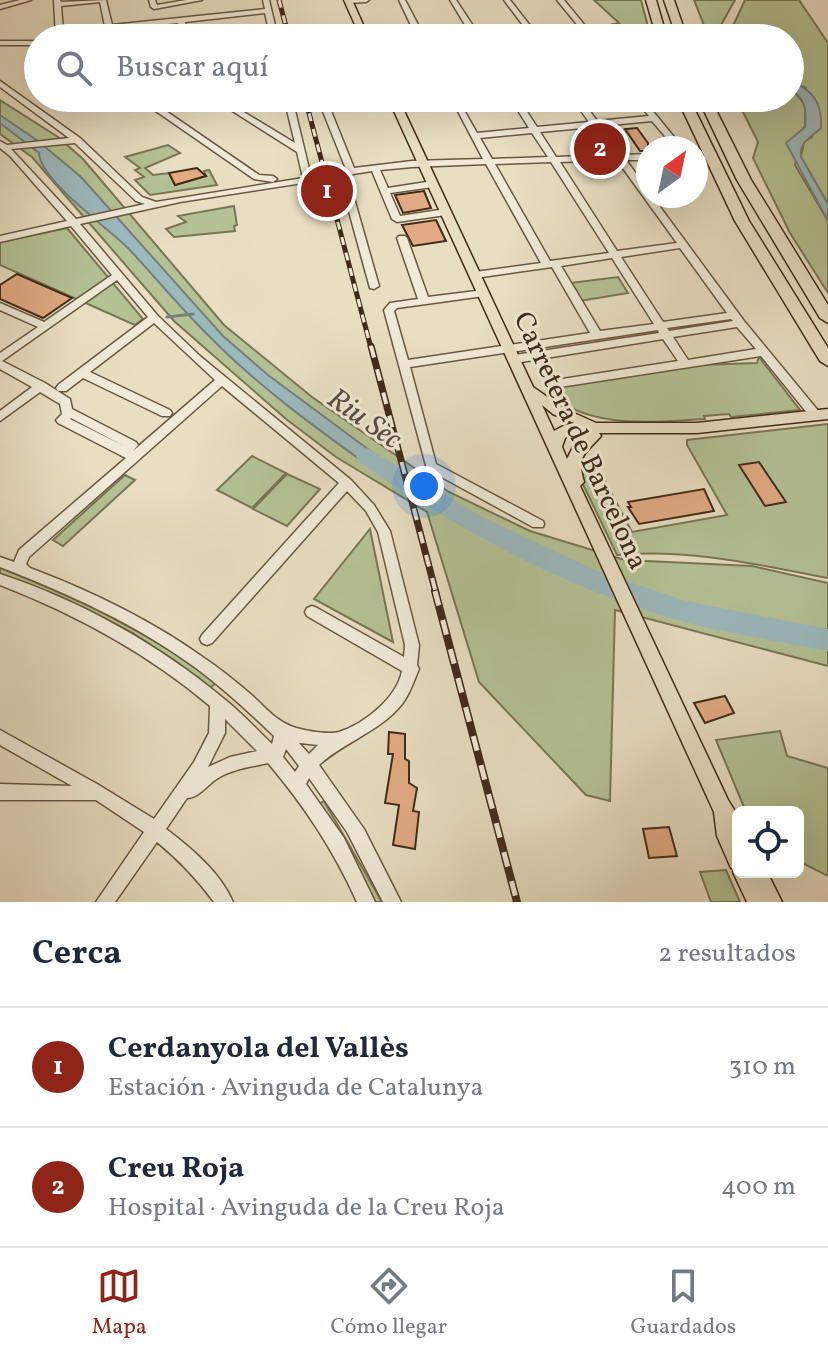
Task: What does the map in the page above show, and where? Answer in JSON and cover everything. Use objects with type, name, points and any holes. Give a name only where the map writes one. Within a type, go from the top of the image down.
[{"type":"highway","points":[[651,0],[658,24]]},
{"type":"highway","points":[[669,0],[677,24]]},
{"type":"highway","points":[[690,112],[742,221],[828,361]]},
{"type":"highway","points":[[711,112],[750,191],[828,318]]},
{"type":"main road","points":[[348,1],[359,24]]},
{"type":"main road","name":"Carretera de Barcelona","points":[[399,112],[553,437],[721,806],[732,823]]},
{"type":"main road","points":[[525,382],[558,411],[596,432]]},
{"type":"main road","points":[[553,437],[619,430],[736,425],[822,415]]},
{"type":"main road","points":[[581,504],[572,463],[580,447],[596,432]]},
{"type":"main road","name":"Carretera de Barcelona","points":[[721,806],[732,847]]},
{"type":"main road","points":[[746,878],[757,902]]},
{"type":"main road","points":[[760,878],[772,902]]},
{"type":"street","points":[[1,7],[28,0]]},
{"type":"street","points":[[59,24],[58,2],[102,0],[108,24]]},
{"type":"street","points":[[152,0],[154,7],[199,0]]},
{"type":"street","points":[[266,0],[271,24]]},
{"type":"street","points":[[348,1],[366,0]]},
{"type":"street","points":[[402,0],[414,24]]},
{"type":"street","points":[[453,0],[468,24]]},
{"type":"street","points":[[507,0],[525,24]]},
{"type":"street","points":[[560,0],[580,24]]},
{"type":"street","points":[[154,24],[268,11]]},
{"type":"street","points":[[0,43],[24,43]]},
{"type":"street","points":[[0,83],[24,101]]},
{"type":"street","points":[[39,112],[105,165],[138,204]]},
{"type":"street","points":[[161,112],[251,185],[311,177]]},
{"type":"street","points":[[240,112],[301,151]]},
{"type":"street","points":[[291,112],[311,177]]},
{"type":"street","points":[[326,112],[374,286]]},
{"type":"street","points":[[461,112],[597,335]]},
{"type":"street","points":[[523,112],[685,364]]},
{"type":"street","points":[[587,112],[762,352],[822,415]]},
{"type":"street","points":[[650,112],[669,136]]},
{"type":"street","points":[[474,136],[655,118]]},
{"type":"street","points":[[6,145],[77,140]]},
{"type":"street","points":[[6,145],[43,192],[63,214],[73,220],[154,318],[347,483],[370,508],[384,531],[412,645],[412,669],[400,698],[358,732],[335,740],[308,764],[297,784]]},
{"type":"street","points":[[344,173],[422,165],[636,157]]},
{"type":"street","points":[[376,169],[397,219],[446,212]]},
{"type":"street","points":[[0,237],[138,204],[287,178],[311,177]]},
{"type":"street","points":[[386,191],[433,184]]},
{"type":"street","points":[[402,238],[424,301]]},
{"type":"street","points":[[475,275],[682,245]]},
{"type":"street","points":[[118,275],[0,361],[41,386],[68,408],[62,420],[98,433],[129,455]]},
{"type":"street","points":[[484,293],[390,307],[431,466],[538,524]]},
{"type":"street","points":[[2,309],[45,326]]},
{"type":"street","points":[[62,388],[154,318]]},
{"type":"street","points":[[403,364],[512,354],[737,319]]},
{"type":"street","points":[[512,354],[597,335],[663,330]]},
{"type":"street","points":[[560,383],[762,352]]},
{"type":"street","points":[[82,373],[166,413]]},
{"type":"street","points":[[25,571],[19,565],[24,554],[129,455],[223,379]]},
{"type":"street","points":[[0,417],[41,386]]},
{"type":"street","points":[[207,639],[347,483]]},
{"type":"street","points":[[0,562],[86,595],[139,622],[214,672],[279,731],[308,764],[354,827],[392,902]]},
{"type":"street","points":[[0,579],[75,609],[122,633],[168,661],[218,702],[297,784],[335,838],[366,902]]},
{"type":"street","points":[[312,612],[412,669]]},
{"type":"street","points":[[105,902],[200,767],[220,722],[218,702]]},
{"type":"street","points":[[279,731],[335,740]]},
{"type":"street","points":[[156,830],[211,771],[239,761],[272,755],[280,750],[279,731]]},
{"type":"street","points":[[0,737],[156,830],[201,868],[224,902]]},
{"type":"street","points":[[0,792],[96,794]]},
{"type":"green space","points":[[594,0],[641,0],[647,24],[614,24],[619,23]]},
{"type":"green space","points":[[694,0],[735,0],[722,24],[703,24]]},
{"type":"green space","points":[[745,0],[799,0],[828,43],[828,204],[801,157],[804,142],[812,137],[804,87],[804,24],[734,24]]},
{"type":"green space","points":[[0,100],[58,137],[83,159],[224,325],[312,397],[449,492],[530,531],[625,560],[752,566],[828,583],[828,666],[615,610],[610,801],[586,795],[479,682],[427,512],[336,457],[286,419],[174,321],[32,157],[0,134]]},
{"type":"green space","points":[[805,104],[805,126],[801,131],[795,165],[828,221],[828,293],[790,233],[753,158],[758,142],[743,112],[804,112]]},
{"type":"green space","points":[[168,145],[180,153],[145,168],[153,175],[169,173],[175,185],[206,176],[204,171],[209,170],[217,185],[150,195],[135,180],[144,177],[135,170],[140,168],[125,157]]},
{"type":"green space","points":[[234,206],[235,231],[174,237],[166,229],[186,222],[178,216]]},
{"type":"green space","points":[[67,228],[143,319],[135,325],[0,265],[0,242]]},
{"type":"green space","points":[[618,277],[628,293],[580,301],[570,283]]},
{"type":"green space","points":[[759,357],[800,410],[731,417],[729,414],[704,416],[705,419],[622,421],[582,413],[547,392],[551,388],[698,365],[757,363]]},
{"type":"green space","points":[[828,424],[828,578],[697,556],[617,555],[580,478],[583,461],[597,456],[595,462],[632,532],[727,515],[687,440]]},
{"type":"green space","points":[[252,456],[286,473],[252,508],[217,490]]},
{"type":"green space","points":[[287,474],[320,489],[287,526],[253,509]]},
{"type":"green space","points":[[125,475],[135,480],[63,546],[53,540]]},
{"type":"green space","points":[[370,529],[393,642],[314,599]]},
{"type":"green space","points":[[0,568],[112,618],[165,647],[217,682],[210,688],[133,633],[83,608],[0,574]]},
{"type":"green space","points":[[780,731],[787,756],[828,768],[828,876],[804,864],[804,806],[744,806],[716,740]]},
{"type":"green space","points":[[324,801],[382,902],[374,902],[318,805]]},
{"type":"green space","points":[[726,870],[740,902],[711,902],[700,872]]},
{"type":"water","points":[[804,87],[818,104],[821,128],[804,143],[801,157],[828,204],[828,221],[786,143],[805,127]]},
{"type":"water","points":[[0,115],[38,141],[81,177],[223,336],[268,375],[388,464],[391,482],[298,414],[232,358],[129,249],[63,190],[42,164],[39,153],[0,123]]},
{"type":"building","points":[[637,128],[643,136],[636,136],[636,145],[625,129]]},
{"type":"building","points":[[197,168],[206,176],[175,185],[169,173]]},
{"type":"building","points":[[424,191],[431,208],[403,213],[395,195]]},
{"type":"building","points":[[436,220],[446,241],[413,246],[402,225]]},
{"type":"building","points":[[17,274],[72,298],[43,318],[0,299],[0,285]]},
{"type":"building","points":[[759,462],[786,502],[765,506],[739,465]]},
{"type":"building","points":[[704,489],[714,511],[639,524],[628,507],[631,507],[628,502]]},
{"type":"building","points":[[725,696],[734,713],[705,723],[694,703]]},
{"type":"building","points":[[389,732],[405,734],[409,783],[417,788],[413,811],[419,812],[415,849],[393,845],[399,805],[385,803],[393,754],[388,754]]},
{"type":"building","points":[[669,827],[677,856],[649,858],[643,829]]},
{"type":"waterway","points":[[167,317],[193,314]]},
{"type":"waterway","name":"Riu Sec","points":[[367,456],[473,522],[588,578],[686,612],[828,640]]},
{"type":"tunnel","points":[[313,179],[336,176]]},
{"type":"railway","points":[[279,0],[285,24]]},
{"type":"railway","points":[[309,112],[371,348]]},
{"type":"railway","points":[[371,346],[436,593]]},
{"type":"railway","points":[[435,591],[517,902]]},
{"type":"place","name":"Creu Roja","points":[[600,149]]},
{"type":"place","name":"Cerdanyola del Vallès","points":[[327,191]]}]
